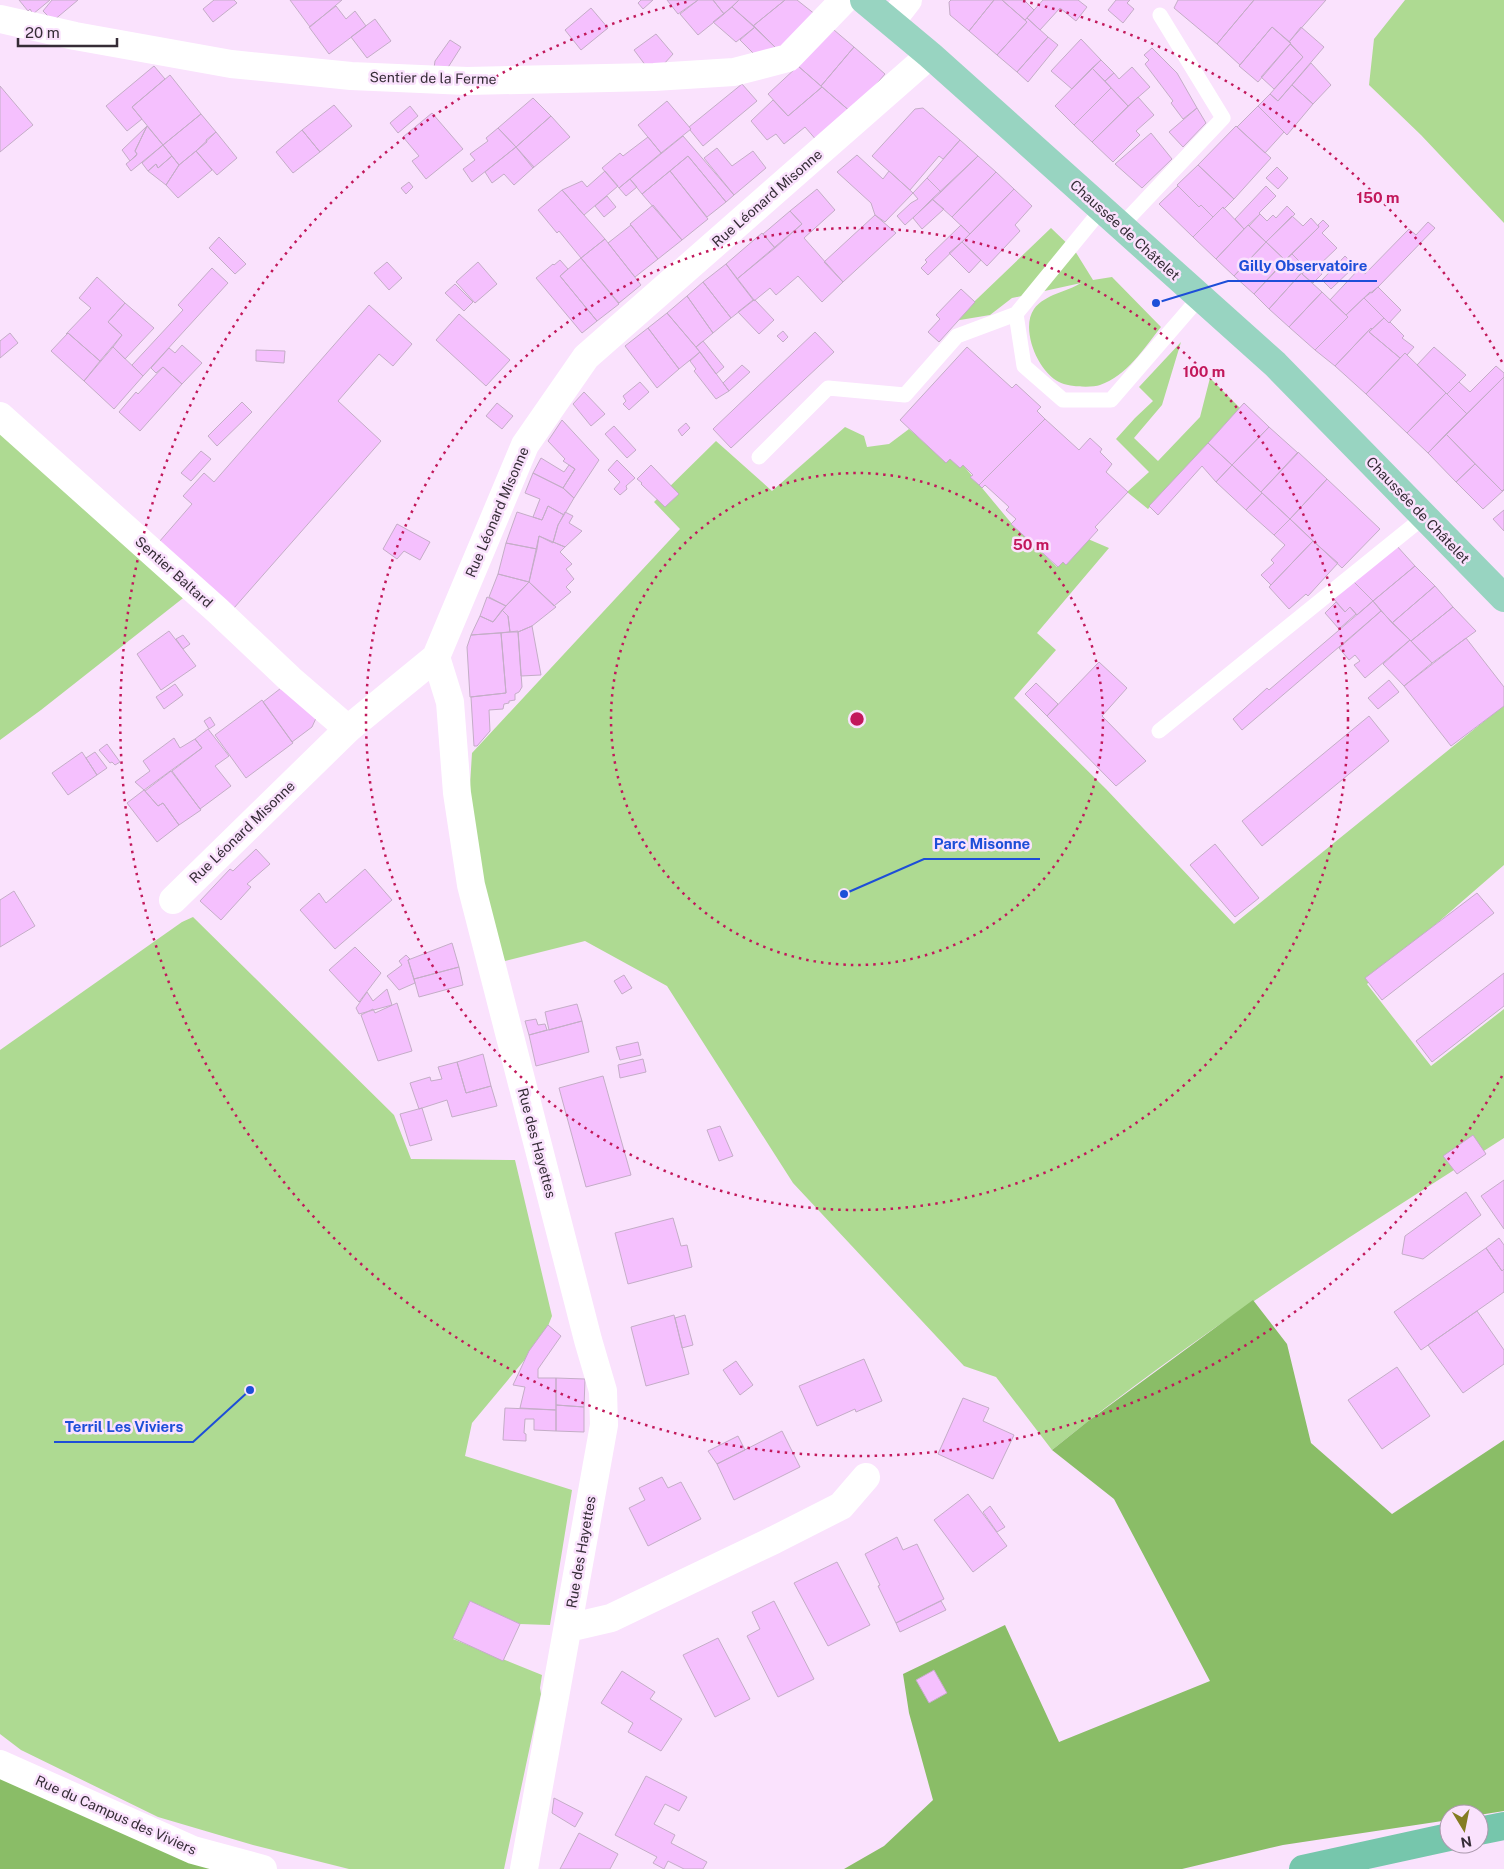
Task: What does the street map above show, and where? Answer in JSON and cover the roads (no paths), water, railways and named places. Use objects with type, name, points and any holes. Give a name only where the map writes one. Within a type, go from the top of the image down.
[{"type":"highway","points":[[1489,1829],[1504,1826]]},
{"type":"highway","points":[[1303,1869],[1439,1839]]},
{"type":"main road","name":"Chaussée de Châtelet","points":[[864,0],[930,55],[1275,364],[1504,598]]},
{"type":"street","name":"Sentier de la Ferme","points":[[0,19],[75,36],[230,64],[351,76],[467,80],[654,78],[734,72],[788,58],[844,0]]},
{"type":"street","points":[[891,22],[908,0]]},
{"type":"street","name":"Rue Léonard Misonne","points":[[173,900],[348,728],[436,658],[525,445],[586,357],[930,55]]},
{"type":"street","name":"Sentier Baltard","points":[[0,416],[200,595],[290,679],[348,728]]},
{"type":"street","name":"Rue des Hayettes","points":[[436,658],[450,702],[457,793],[471,885],[588,1340],[603,1390],[604,1425],[524,1869]]},
{"type":"street","name":"Rue des Hayettes","points":[[568,1628],[611,1618],[774,1540],[841,1506],[866,1477]]},
{"type":"street","name":"Rue du Campus des Viviers","points":[[0,1764],[193,1850],[263,1869]]},
{"type":"lane","points":[[759,457],[828,388],[906,396],[958,336],[1016,314],[1112,218],[1223,118],[1160,15]]},
{"type":"lane","points":[[1016,314],[1024,366],[1063,400],[1111,400],[1200,297]]},
{"type":"lane","points":[[1159,731],[1425,516]]},
{"type":"place","name":"Gilly Observatoire","points":[[1156,303]]},
{"type":"place","name":"Parc Misonne","points":[[844,894]]},
{"type":"place","name":"Terril Les Viviers","points":[[250,1390]]}]
